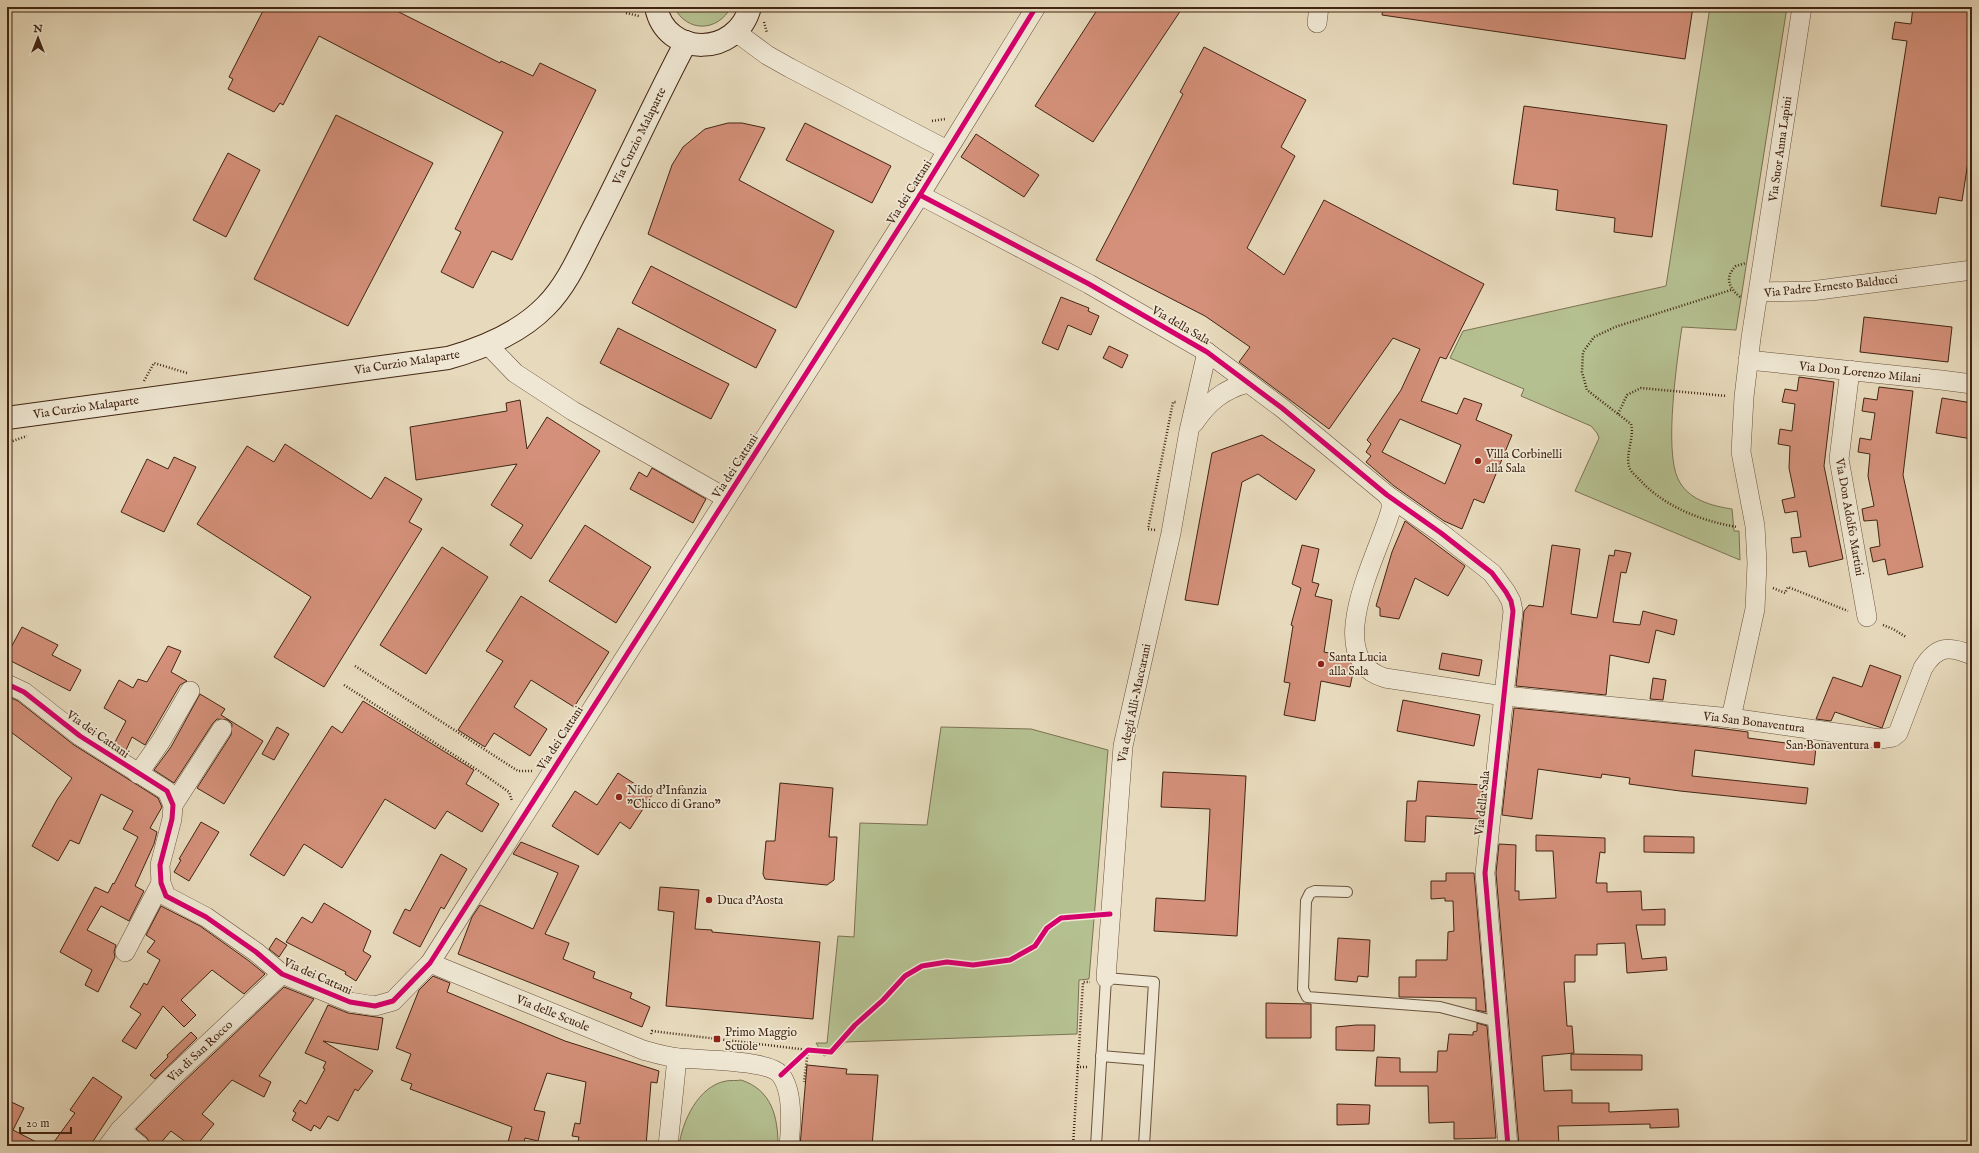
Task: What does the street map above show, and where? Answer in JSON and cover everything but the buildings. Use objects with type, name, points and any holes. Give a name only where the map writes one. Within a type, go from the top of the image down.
[{"type":"street","points":[[649,12],[658,16],[666,28],[676,37],[686,42],[701,45],[713,44],[727,39],[736,32],[745,20],[750,7]]},
{"type":"street","name":"Via dei Cattani","points":[[161,884],[166,896],[206,917],[256,952],[282,974],[350,1002],[375,1006],[393,1001],[430,963],[523,815],[920,195],[1036,7]]},
{"type":"street","name":"Via Suor Anna Lapini","points":[[1752,296],[1802,7]]},
{"type":"street","name":"Via dei Cattani","points":[[736,32],[767,55],[790,68],[947,150]]},
{"type":"street","name":"Via Curzio Malaparte","points":[[12,420],[448,358],[488,345],[508,335],[539,313],[560,288],[592,229],[686,42]]},
{"type":"street","name":"Via della Sala","points":[[920,195],[1089,284],[1208,352],[1282,408],[1395,506],[1492,573],[1500,582],[1511,601],[1513,611],[1485,873],[1508,1146]]},
{"type":"street","name":"Via Padre Ernesto Balducci","points":[[1731,718],[1755,609],[1757,563],[1755,526],[1741,446],[1752,296],[1811,291],[1972,270]]},
{"type":"street","name":"Via dei Cattani","points":[[488,345],[516,373],[573,411],[726,498]]},
{"type":"street","name":"Via degli Alli-Maccarani","points":[[1099,976],[1120,761],[1171,533],[1190,431],[1208,352]]},
{"type":"street","name":"Via Don Lorenzo Milani","points":[[1748,360],[1972,384]]},
{"type":"street","name":"Via Don Adolfo Martini","points":[[1850,370],[1839,459],[1867,618]]},
{"type":"street","name":"Via degli Alli-Maccarani","points":[[1190,431],[1202,412],[1212,401],[1229,390],[1248,383]]},
{"type":"street","points":[[1395,506],[1368,571],[1357,614],[1355,638],[1358,656],[1363,664],[1374,674],[1385,678],[1504,696]]},
{"type":"street","name":"Via San Bonaventura","points":[[1504,696],[1731,718],[1887,739],[1898,733],[1923,668],[1929,658],[1940,650],[1946,648],[1972,655]]},
{"type":"street","name":"Via dei Cattani","points":[[7,684],[24,692],[80,736],[167,791],[173,805]]},
{"type":"street","points":[[138,774],[161,741],[190,691]]},
{"type":"street","points":[[125,952],[161,884],[160,865],[172,819],[173,805],[222,729]]},
{"type":"street","name":"Via delle Scuole","points":[[430,963],[643,1050],[677,1058],[756,1064],[772,1068],[778,1072],[787,1087],[791,1121],[789,1146]]},
{"type":"street","name":"Via di San Rocco","points":[[108,1146],[120,1130],[170,1079],[282,974]]},
{"type":"street","points":[[668,1146],[677,1058]]},
{"type":"street","points":[[120,1130],[140,1146]]},
{"type":"lane","points":[[1347,892],[1315,891],[1310,893],[1306,901],[1303,989],[1306,997],[1440,1007],[1498,1022]]},
{"type":"lane","points":[[1096,1146],[1101,1056],[1099,976],[1154,982],[1144,1146]]},
{"type":"lane","points":[[1101,1056],[1149,1060]]},
{"type":"path","points":[[626,13],[649,12]]},
{"type":"path","points":[[1731,290],[1728,283],[1731,270],[1736,266],[1750,263]]},
{"type":"path","points":[[1737,527],[1723,525],[1677,508],[1646,486],[1630,469],[1629,450],[1633,432],[1631,424],[1587,390],[1582,372],[1583,352],[1594,337],[1615,327],[1731,290],[1752,296]]},
{"type":"path","points":[[136,382],[144,381],[154,363],[191,375]]},
{"type":"path","points":[[1618,414],[1627,395],[1641,388],[1730,396]]},
{"type":"path","points":[[1161,531],[1148,529],[1173,402],[1179,402]]},
{"type":"path","points":[[1767,585],[1785,593],[1788,587],[1893,629],[1906,637]]},
{"type":"path","points":[[355,666],[518,771],[539,772],[548,776]]},
{"type":"path","points":[[344,685],[508,792],[517,811],[523,815]]},
{"type":"path","points":[[1073,1146],[1083,982],[1091,982],[1099,976]]},
{"type":"path","points":[[650,1038],[652,1031],[815,1051]]},
{"type":"path","points":[[802,1055],[808,1050]]},
{"type":"green space","points":[[674,7],[731,7],[718,21],[711,25],[702,26],[694,25],[687,21]]},
{"type":"green space","points":[[1710,7],[1787,7],[1736,330],[1682,327],[1673,404],[1672,448],[1674,465],[1678,479],[1688,492],[1701,501],[1732,509],[1734,531],[1739,531],[1740,560],[1575,491],[1599,438],[1591,426],[1521,396],[1524,389],[1450,358],[1463,331],[1666,286]]},
{"type":"green space","points":[[941,727],[1031,729],[1108,750],[1089,979],[1079,980],[1077,1034],[845,1042],[837,1051],[824,1056],[816,1043],[827,1043],[838,936],[854,937],[860,823],[927,825]]},
{"type":"green space","points":[[741,1080],[760,1090],[771,1106],[777,1125],[778,1146],[679,1146],[688,1116],[700,1097],[716,1084],[726,1081]]},
{"type":"cycle path","points":[[7,684],[24,692],[80,736],[167,791],[173,805],[172,819],[160,865],[161,883],[166,896],[206,917],[256,952],[282,974],[350,1002],[375,1006],[393,1001],[430,963],[920,195],[1036,7]]},
{"type":"cycle path","points":[[920,195],[1089,284],[1207,352],[1282,408],[1387,495],[1441,533],[1492,573],[1506,592],[1511,601],[1513,611],[1485,873],[1508,1146]]},
{"type":"cycle path","points":[[781,1075],[808,1050],[831,1052],[855,1025],[883,1000],[905,976],[922,966],[947,962],[973,965],[1010,960],[1035,946],[1047,928],[1061,918],[1110,914]]},
{"type":"place","name":"Villa Corbinelli alla Sala","points":[[1478,461]]},
{"type":"place","name":"Santa Lucia alla Sala","points":[[1321,664]]},
{"type":"place","name":"San Bonaventura","points":[[1877,745]]},
{"type":"place","name":"Nido d'Infanzia \"Chicco di Grano\"","points":[[619,797]]},
{"type":"place","name":"Duca d’Aosta","points":[[709,900]]},
{"type":"place","name":"Primo Maggio Scuole","points":[[717,1039]]}]
